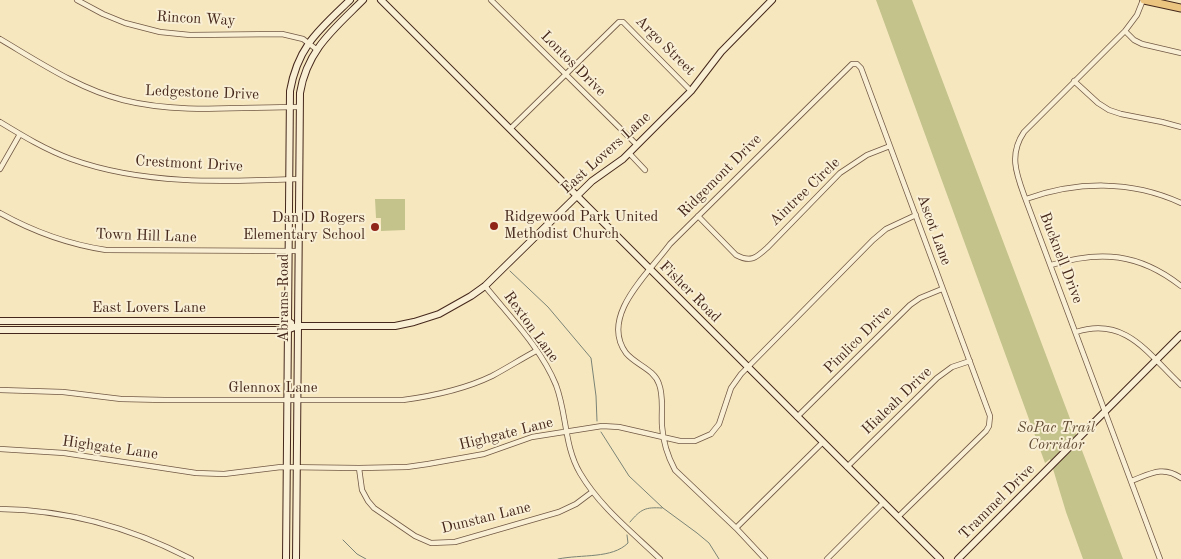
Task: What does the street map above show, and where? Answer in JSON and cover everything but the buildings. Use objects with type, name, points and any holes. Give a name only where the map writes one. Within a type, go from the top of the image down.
[{"type":"main road","name":"Abrams Road","points":[[286,559],[289,107],[298,60],[308,43],[350,0]]},
{"type":"main road","name":"Abrams Road","points":[[296,559],[298,107],[303,77],[316,49],[363,0]]},
{"type":"main road","name":"Fisher Road","points":[[381,0],[940,559]]},
{"type":"main road","name":"East Lovers Lane","points":[[0,330],[288,330],[297,326],[383,327],[409,323],[445,311],[485,286],[592,181],[629,154],[691,91],[721,52],[772,0]]},
{"type":"main road","points":[[1143,0],[1181,8]]},
{"type":"main road","points":[[294,74],[303,77]]},
{"type":"main road","name":"East Lovers Lane","points":[[0,321],[288,321],[297,326]]},
{"type":"main road","points":[[140,321],[140,330]]},
{"type":"main road","name":"Trammel Drive","points":[[958,559],[1181,335]]},
{"type":"street","name":"Rincon Way","points":[[77,0],[125,23],[160,32],[190,34],[282,34],[293,36],[316,49]]},
{"type":"street","name":"Lontos Drive","points":[[491,0],[637,145]]},
{"type":"street","name":"Bucknell Drive","points":[[1143,0],[1137,15],[1125,31],[1024,132],[1017,144],[1014,166],[1160,559]]},
{"type":"street","name":"Argo Street","points":[[566,74],[619,22],[623,22],[691,91]]},
{"type":"street","points":[[1125,31],[1134,40],[1142,44],[1181,53]]},
{"type":"street","name":"Ledgestone Drive","points":[[0,39],[70,80],[122,100],[164,107],[298,107]]},
{"type":"street","name":"Ascot Lane","points":[[852,64],[857,64],[861,68],[988,410],[990,422],[986,431],[898,517]]},
{"type":"street","name":"Ridgemont Drive","points":[[765,559],[736,528],[675,470],[670,461],[664,438],[660,385],[651,372],[634,362],[622,346],[618,328],[621,312],[626,302],[670,244],[852,64]]},
{"type":"street","points":[[510,129],[566,74]]},
{"type":"street","points":[[1074,81],[1098,103],[1109,110],[1181,127]]},
{"type":"street","name":"Crestmont Drive","points":[[0,122],[69,158],[110,171],[136,176],[187,180],[298,180]]},
{"type":"street","points":[[0,169],[20,134]]},
{"type":"street","name":"Aintree Circle","points":[[698,216],[736,255],[744,259],[752,259],[768,247],[840,173],[867,155],[890,146]]},
{"type":"street","points":[[629,154],[645,170]]},
{"type":"street","points":[[1026,199],[1061,188],[1106,185],[1140,189],[1181,203]]},
{"type":"street","name":"Town Hill Lane","points":[[0,213],[48,236],[83,246],[106,250],[297,251]]},
{"type":"street","name":"Highgate Lane","points":[[0,449],[64,453],[196,473],[224,474],[287,467],[407,467],[484,454],[532,437],[611,426],[664,438],[695,442],[711,434],[721,420],[731,388],[747,368],[886,229],[916,215]]},
{"type":"street","points":[[1051,265],[1081,257],[1113,256],[1145,264],[1166,275],[1181,286]]},
{"type":"street","name":"Rexton Lane","points":[[485,286],[536,350],[549,372],[562,407],[565,432],[573,461],[592,492],[660,559]]},
{"type":"street","name":"Pimlico Drive","points":[[797,418],[910,305],[920,298],[942,289]]},
{"type":"street","points":[[1076,332],[1096,327],[1118,330],[1136,341],[1181,385]]},
{"type":"street","name":"Glennox Lane","points":[[0,390],[63,392],[138,399],[385,401],[421,397],[472,384],[492,376],[536,350]]},
{"type":"street","name":"Hialeah Drive","points":[[848,467],[938,378],[952,368],[970,361]]},
{"type":"street","points":[[736,528],[822,442]]},
{"type":"street","name":"Dunstan Lane","points":[[359,468],[362,490],[374,508],[415,536],[430,543],[455,542],[559,512],[576,504],[592,492]]},
{"type":"street","points":[[1131,481],[1167,471],[1181,478]]},
{"type":"street","points":[[827,559],[883,503]]},
{"type":"street","points":[[0,509],[54,513],[110,526],[170,548],[191,559]]},
{"type":"green space","name":"SoPac Trail Corridor","points":[[876,0],[912,0],[1123,559],[1083,559],[1050,459],[1045,463]]},
{"type":"green space","points":[[375,199],[405,199],[405,230],[381,231],[381,218],[376,218]]},
{"type":"waterway","points":[[510,271],[548,307],[591,358],[597,421]]},
{"type":"waterway","points":[[601,432],[629,476],[663,508],[709,543],[719,559]]},
{"type":"waterway","points":[[630,522],[637,514],[644,510],[662,508]]},
{"type":"waterway","points":[[558,559],[614,552],[628,543],[627,535]]},
{"type":"waterway","points":[[343,540],[357,554],[366,559]]},
{"type":"place","name":"Ridgewood Park United Methodist Church","points":[[494,226]]},
{"type":"place","name":"Dan D Rogers Elementary School","points":[[375,227]]}]
